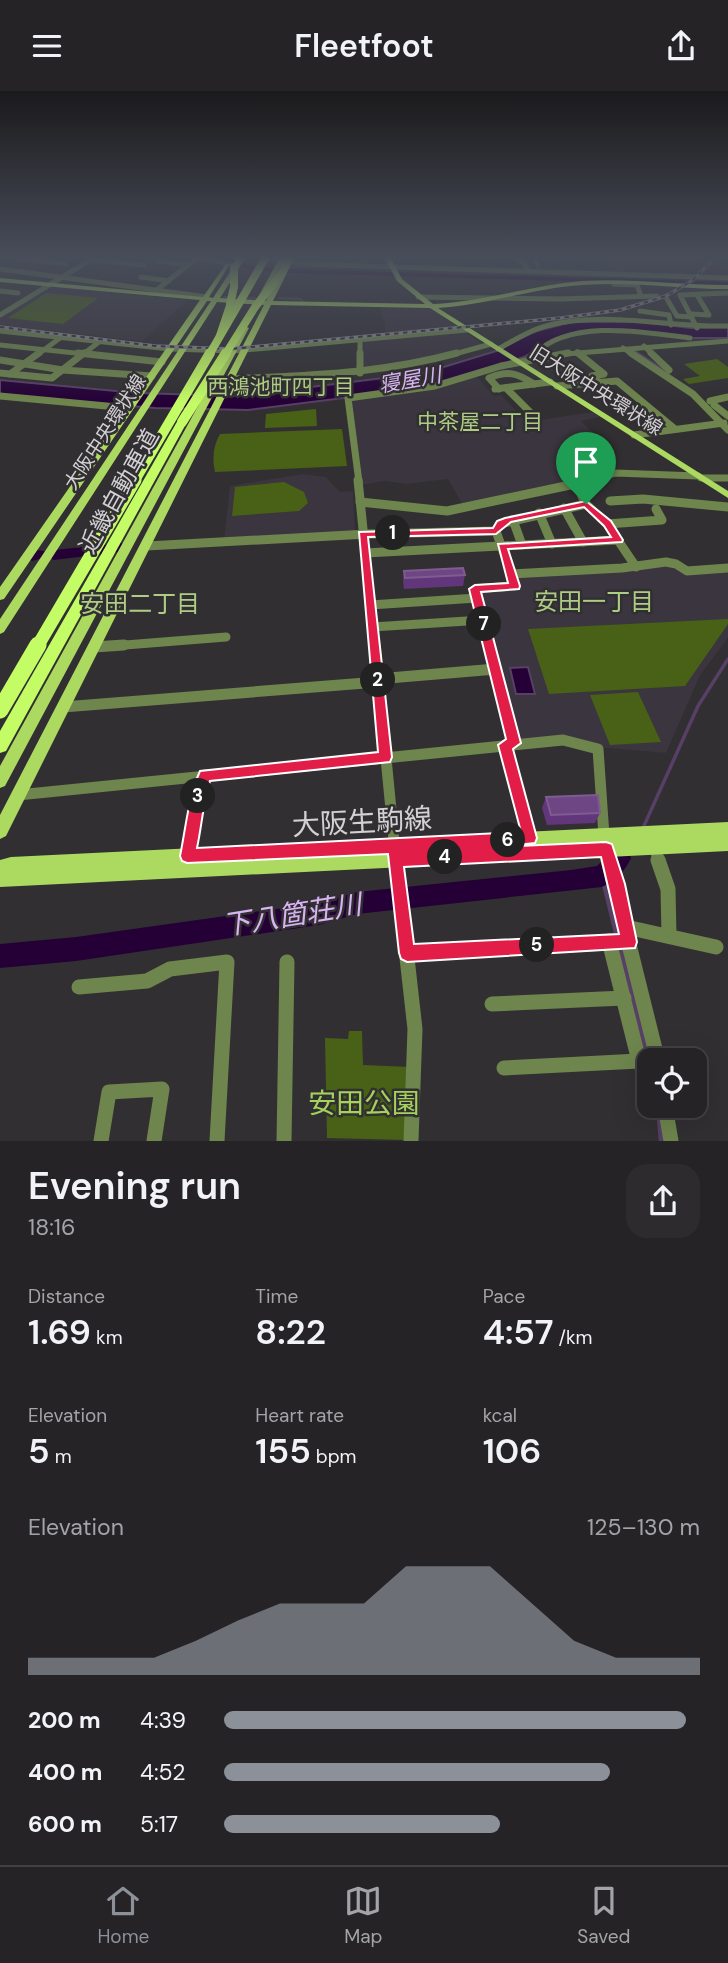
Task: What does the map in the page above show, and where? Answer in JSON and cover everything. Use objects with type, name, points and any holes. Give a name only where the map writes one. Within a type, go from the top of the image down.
[{"type":"highway","points":[[215,344],[228,306]]},
{"type":"highway","name":"近畿自動車道","points":[[0,711],[237,306]]},
{"type":"highway","name":"近畿自動車道","points":[[0,746],[182,422],[257,306]]},
{"type":"highway","points":[[0,700],[59,610]]},
{"type":"main road","points":[[0,596],[200,306]]},
{"type":"main road","name":"大阪中央環状線","points":[[0,629],[212,306]]},
{"type":"main road","points":[[3,776],[256,306]]},
{"type":"main road","points":[[0,831],[268,306]]},
{"type":"main road","name":"旧大阪中央環状線","points":[[431,306],[728,495]]},
{"type":"main road","points":[[85,497],[97,466],[116,435],[117,427]]},
{"type":"main road","points":[[94,647],[93,642],[112,600],[142,518],[167,480],[193,453]]},
{"type":"main road","points":[[0,607],[45,558]]},
{"type":"main road","name":"大阪生駒線","points":[[0,868],[10,865],[187,856],[608,850],[728,829]]},
{"type":"main road","name":"大阪生駒線","points":[[608,850],[624,835],[652,843],[728,843]]},
{"type":"main road","name":"大阪生駒線","points":[[0,879],[395,853],[530,838],[608,850]]},
{"type":"street","points":[[6,306],[13,307]]},
{"type":"street","points":[[658,306],[660,313]]},
{"type":"street","points":[[675,306],[677,317],[709,315],[704,306]]},
{"type":"street","points":[[682,306],[692,316],[697,328]]},
{"type":"street","points":[[0,315],[13,307]]},
{"type":"street","points":[[640,311],[669,315],[671,325]]},
{"type":"street","points":[[231,379],[360,373],[417,364],[496,347],[539,328],[570,321],[611,319],[697,328],[728,326]]},
{"type":"street","points":[[0,331],[139,347],[233,351],[467,330]]},
{"type":"street","points":[[536,357],[533,353],[557,338],[591,331],[627,330],[705,339]]},
{"type":"street","points":[[2,347],[24,334]]},
{"type":"street","points":[[10,374],[60,338]]},
{"type":"street","points":[[360,340],[360,373]]},
{"type":"street","points":[[411,1140],[415,1029],[348,398],[435,386],[536,357],[728,341]]},
{"type":"street","points":[[0,373],[52,378],[99,342]]},
{"type":"street","points":[[644,346],[670,374],[724,417]]},
{"type":"street","points":[[2,347],[162,362]]},
{"type":"street","points":[[110,373],[139,347]]},
{"type":"street","points":[[624,348],[710,401],[724,417]]},
{"type":"street","points":[[577,352],[604,374],[593,376],[600,383]]},
{"type":"street","points":[[82,371],[100,357]]},
{"type":"street","points":[[0,360],[63,370],[152,376]]},
{"type":"street","points":[[532,414],[489,378],[507,370],[514,371],[534,384]]},
{"type":"street","points":[[500,389],[534,384],[617,381],[675,429]]},
{"type":"street","points":[[0,396],[117,407],[121,410],[111,425],[117,427]]},
{"type":"street","points":[[710,401],[728,397]]},
{"type":"street","points":[[634,435],[675,429],[724,417]]},
{"type":"street","points":[[360,502],[447,511],[577,485],[618,473],[728,478]]},
{"type":"street","points":[[577,485],[586,504],[607,524],[636,567]]},
{"type":"street","points":[[610,501],[643,499],[728,507]]},
{"type":"street","points":[[496,531],[502,523],[586,504]]},
{"type":"street","points":[[564,508],[583,542]]},
{"type":"street","points":[[607,524],[662,520],[656,509]]},
{"type":"street","points":[[539,513],[552,544]]},
{"type":"street","points":[[513,520],[522,545]]},
{"type":"street","points":[[147,546],[363,534],[496,531]]},
{"type":"street","points":[[496,531],[515,586],[475,589],[496,669],[530,838]]},
{"type":"street","points":[[365,553],[618,540]]},
{"type":"street","points":[[511,574],[636,567],[668,562],[687,571],[728,568]]},
{"type":"street","points":[[370,605],[477,599]]},
{"type":"street","points":[[372,627],[483,620]]},
{"type":"street","points":[[94,647],[226,637]]},
{"type":"street","points":[[63,707],[496,669]]},
{"type":"street","points":[[18,795],[509,744],[563,740],[598,749],[608,850],[616,880],[624,999],[639,1061],[504,1068]]},
{"type":"street","points":[[187,856],[197,815],[196,801],[205,775]]},
{"type":"street","points":[[652,843],[668,889],[669,936]]},
{"type":"street","points":[[407,953],[669,936],[716,947]]},
{"type":"street","points":[[620,939],[653,1048]]},
{"type":"street","points":[[79,987],[147,981],[170,969],[226,962],[225,1028],[216,1140]]},
{"type":"street","points":[[284,1140],[287,962]]},
{"type":"street","points":[[492,1005],[624,999]]},
{"type":"street","points":[[101,1140],[109,1092],[162,1089],[154,1140]]},
{"type":"street","points":[[667,1118],[671,1140]]},
{"type":"shaded area","points":[[18,306],[181,306],[142,341],[0,325],[0,318]]},
{"type":"shaded area","points":[[382,307],[430,308],[458,327],[385,334]]},
{"type":"shaded area","points":[[464,331],[484,345],[362,372],[362,341]]},
{"type":"shaded area","points":[[476,376],[494,396],[501,395],[527,422],[592,412],[600,417],[581,421],[601,441],[573,446],[603,476],[464,507],[448,479],[407,484],[384,481],[361,485],[350,401]]},
{"type":"shaded area","points":[[302,474],[326,477],[340,492],[353,491],[355,532],[224,539],[230,486]]},
{"type":"shaded area","points":[[665,564],[686,572],[728,570],[728,638],[700,675],[666,753],[517,740],[480,592],[518,587],[516,577]]},
{"type":"green space","points":[[26,306],[87,306],[63,324],[8,318]]},
{"type":"green space","points":[[717,359],[728,367],[728,378],[689,384],[683,379],[700,376],[684,364]]},
{"type":"green space","points":[[316,409],[317,426],[265,428],[266,414]]},
{"type":"green space","points":[[342,429],[347,466],[215,472],[214,453],[220,434]]},
{"type":"green space","points":[[284,482],[304,492],[308,503],[299,511],[232,516],[235,487]]},
{"type":"green space","points":[[728,619],[728,624],[685,686],[549,694],[528,629]]},
{"type":"green space","points":[[638,692],[661,742],[610,745],[590,695]]},
{"type":"green space","name":"安田公園","points":[[349,1031],[362,1031],[363,1065],[410,1067],[406,1140],[327,1138],[325,1038],[348,1039]]},
{"type":"water","name":"寝屋川","points":[[571,322],[642,322],[691,328],[728,327],[728,338],[694,338],[620,329],[556,338],[524,357],[459,378],[391,392],[248,410],[155,408],[0,395],[0,380],[137,393],[238,396],[424,373],[496,351],[533,332]]},
{"type":"water","points":[[528,667],[535,694],[516,694],[510,668]]},
{"type":"building","points":[[463,568],[465,575],[405,578],[404,571]]},
{"type":"building","points":[[598,795],[600,813],[551,815],[546,797]]},
{"type":"waterway","points":[[634,350],[663,369]]},
{"type":"waterway","points":[[54,555],[122,548]]},
{"type":"waterway","points":[[32,556],[42,555]]},
{"type":"waterway","points":[[643,828],[698,706],[728,659]]},
{"type":"waterway","name":"下八箇荘川","points":[[0,956],[76,949],[319,914],[357,903],[571,881],[602,876],[620,858]]},
{"type":"waterway","points":[[602,876],[617,937]]},
{"type":"waterway","points":[[620,947],[645,1048]]},
{"type":"waterway","points":[[659,1118],[661,1141]]},
{"type":"railway","points":[[0,327],[155,346],[230,349],[561,318],[633,306]]},
{"type":"district","name":"西鴻池町四丁目","points":[[281,387]]},
{"type":"district","name":"中茶屋二丁目","points":[[480,422]]},
{"type":"district","name":"安田一丁目","points":[[594,601]]},
{"type":"district","name":"安田二丁目","points":[[140,603]]},
{"type":"route","points":[[586,504],[508,520],[500,524],[496,531],[363,534],[385,757],[205,775],[196,801],[197,815],[187,856],[394,847],[396,860],[606,850],[617,884],[629,942],[407,953],[394,847],[530,838],[505,745],[514,743],[475,589],[515,586],[502,546],[618,540],[607,524],[586,504]]}]
